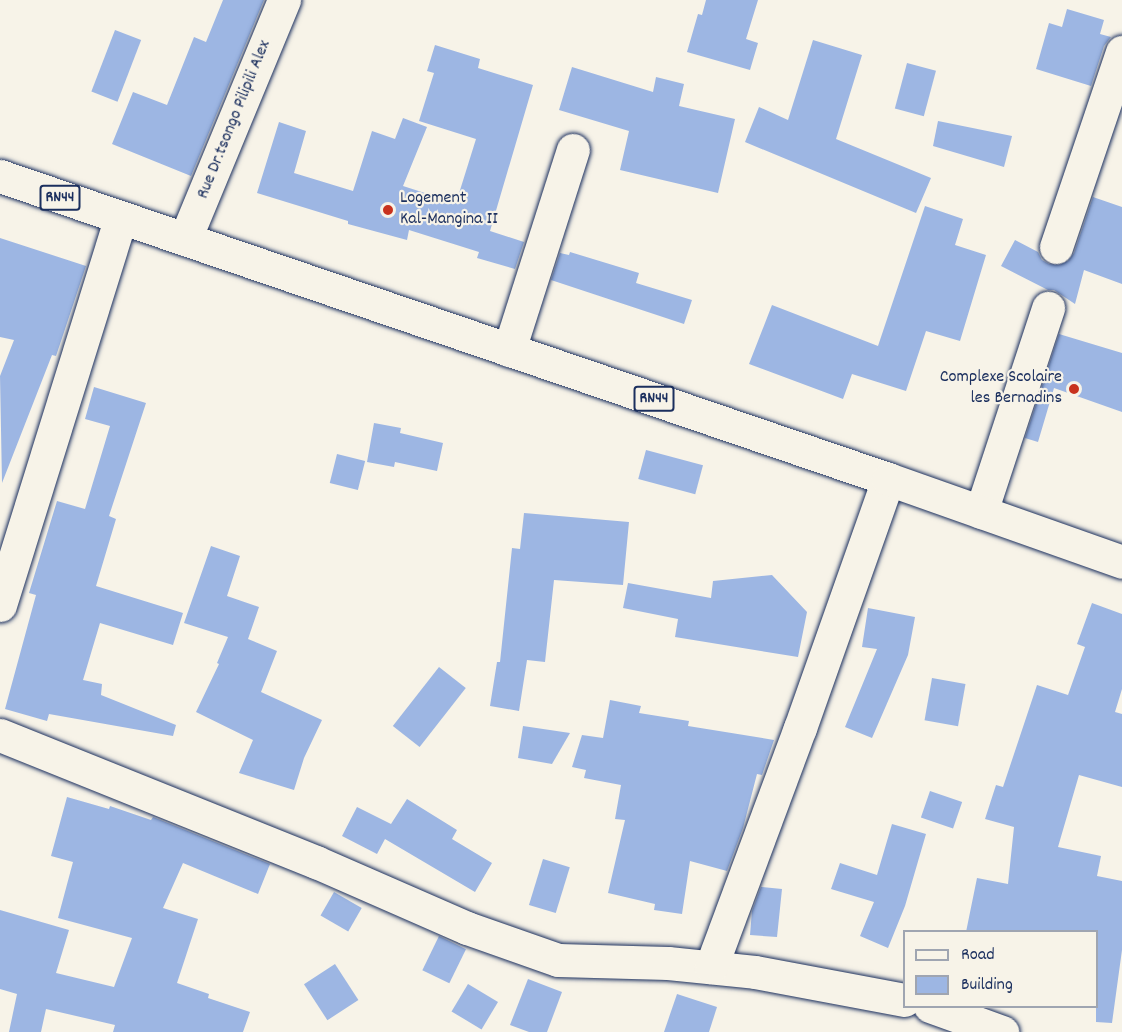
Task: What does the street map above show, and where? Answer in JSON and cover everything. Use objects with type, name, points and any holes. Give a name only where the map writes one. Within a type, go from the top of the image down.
[{"type":"street","name":"Rue Dr.tsongo Pilipili Alex","points":[[185,239],[284,0]]},
{"type":"street","points":[[1056,247],[1122,52]]},
{"type":"street","points":[[509,350],[573,150]]},
{"type":"street","name":"RN44","points":[[0,176],[120,219],[185,239],[888,479],[1122,562]]},
{"type":"street","points":[[0,605],[120,219]]},
{"type":"street","points":[[981,512],[1048,308]]},
{"type":"street","points":[[711,968],[800,728],[888,479]]},
{"type":"street","points":[[0,735],[316,862],[467,928],[558,960],[668,963],[755,972],[903,1000]]},
{"type":"street","points":[[936,1008],[1002,1032]]},
{"type":"building","points":[[223,0],[264,0],[191,176],[112,144],[133,92],[167,105],[194,37],[206,42]]},
{"type":"building","points":[[706,0],[758,0],[746,39],[758,43],[750,70],[687,52],[698,14],[702,15]]},
{"type":"building","points":[[1067,9],[1104,20],[1100,34],[1111,37],[1104,46],[1091,86],[1036,69],[1049,23],[1062,27]]},
{"type":"building","points":[[115,30],[141,40],[117,102],[91,92]]},
{"type":"building","points":[[813,40],[862,55],[836,139],[931,178],[916,213],[745,142],[759,107],[788,120]]},
{"type":"building","points":[[435,45],[480,59],[478,68],[533,85],[490,231],[524,242],[515,269],[477,258],[479,252],[409,230],[407,240],[348,224],[348,221],[257,193],[279,122],[306,131],[294,173],[353,191],[372,131],[395,139],[403,118],[427,127],[403,186],[456,203],[476,139],[419,121],[434,73],[427,71]]},
{"type":"building","points":[[907,63],[936,71],[924,116],[895,108]]},
{"type":"building","points":[[572,67],[653,92],[656,77],[684,84],[679,106],[735,119],[718,193],[620,170],[629,131],[559,110]]},
{"type":"building","points":[[938,121],[1012,136],[1004,167],[933,146]]},
{"type":"building","points":[[1093,197],[1122,207],[1122,284],[1084,270],[1075,304],[1054,290],[1048,290],[1001,266],[1015,240],[1038,252],[1042,260],[1049,264],[1059,265],[1068,261],[1074,253]]},
{"type":"building","points":[[925,206],[963,219],[955,245],[986,255],[960,341],[926,331],[906,391],[852,374],[843,399],[749,364],[772,305],[878,346]]},
{"type":"building","points":[[0,238],[86,266],[56,356],[52,355],[2,483],[0,376],[14,340],[0,337]]},
{"type":"building","points":[[570,252],[639,273],[636,283],[692,300],[684,324],[551,280],[560,253],[569,255]]},
{"type":"building","points":[[1059,334],[1122,353],[1122,412],[1054,388],[1038,442],[1025,438]]},
{"type":"building","points":[[94,387],[146,403],[109,516],[116,519],[96,586],[183,613],[173,645],[100,623],[83,680],[102,684],[101,695],[176,725],[173,736],[49,714],[47,721],[5,709],[36,595],[29,593],[57,501],[85,509],[110,426],[85,419]]},
{"type":"building","points":[[374,423],[401,428],[400,433],[443,443],[437,471],[395,462],[394,467],[367,462]]},
{"type":"building","points":[[646,450],[703,465],[695,494],[638,479]]},
{"type":"building","points":[[337,454],[365,461],[358,490],[330,483]]},
{"type":"building","points":[[524,513],[629,522],[623,585],[554,580],[545,662],[527,660],[519,711],[490,706],[497,662],[500,662],[512,548],[520,549]]},
{"type":"building","points":[[211,546],[240,556],[227,596],[259,607],[248,639],[277,651],[261,692],[322,720],[304,758],[294,790],[239,773],[253,740],[196,712],[219,664],[217,663],[228,637],[184,623]]},
{"type":"building","points":[[772,575],[807,612],[798,657],[675,637],[678,619],[623,608],[628,583],[711,598],[713,581]]},
{"type":"building","points":[[1092,603],[1122,614],[1122,689],[1115,712],[1122,714],[1122,787],[1079,775],[1058,847],[1101,856],[1097,876],[1122,881],[1122,950],[1112,1023],[1096,1022],[1098,930],[966,930],[977,878],[1008,884],[1014,827],[985,819],[996,785],[1003,787],[1037,685],[1068,695],[1085,647],[1077,644]]},
{"type":"building","points":[[868,608],[915,617],[908,655],[872,738],[845,727],[877,649],[862,647]]},
{"type":"building","points":[[439,667],[466,688],[420,747],[393,726]]},
{"type":"building","points":[[932,678],[965,684],[958,726],[925,720]]},
{"type":"building","points":[[610,700],[641,706],[639,713],[689,721],[688,726],[774,740],[762,775],[757,774],[743,828],[727,871],[690,861],[682,914],[654,910],[655,904],[608,893],[625,820],[615,819],[621,785],[584,778],[586,770],[572,767],[582,735],[603,738]]},
{"type":"building","points":[[523,726],[570,733],[552,764],[518,758]]},
{"type":"building","points":[[930,791],[962,802],[953,829],[921,817]]},
{"type":"building","points":[[67,797],[109,809],[110,806],[151,820],[153,817],[270,864],[258,894],[183,863],[163,908],[198,919],[177,983],[209,994],[208,998],[250,1012],[243,1032],[113,1032],[115,1025],[46,1009],[41,1032],[9,1032],[17,994],[0,989],[0,910],[69,930],[56,973],[114,987],[132,938],[58,918],[73,862],[51,856]]},
{"type":"building","points":[[407,799],[457,830],[452,839],[492,863],[475,892],[385,839],[377,854],[342,836],[357,807],[391,824]]},
{"type":"building","points":[[892,824],[926,834],[905,906],[888,948],[860,936],[874,902],[831,889],[840,863],[877,875]]},
{"type":"building","points":[[543,859],[570,867],[556,913],[529,905]]},
{"type":"building","points":[[761,887],[782,889],[777,937],[750,935],[752,911]]},
{"type":"building","points":[[334,892],[362,908],[348,931],[320,915]]},
{"type":"building","points":[[439,936],[466,949],[449,983],[422,970]]},
{"type":"building","points":[[335,964],[358,1000],[327,1020],[304,984]]},
{"type":"building","points":[[528,979],[562,992],[547,1032],[529,1032],[510,1025]]},
{"type":"building","points":[[468,984],[498,1002],[482,1029],[452,1011]]},
{"type":"building","points":[[677,994],[717,1007],[709,1032],[664,1032]]},
{"type":"place","name":"Logement Kal-Mangina II","points":[[388,210]]},
{"type":"place","name":"Complexe Scolaire les Bernadins","points":[[1074,389]]}]
